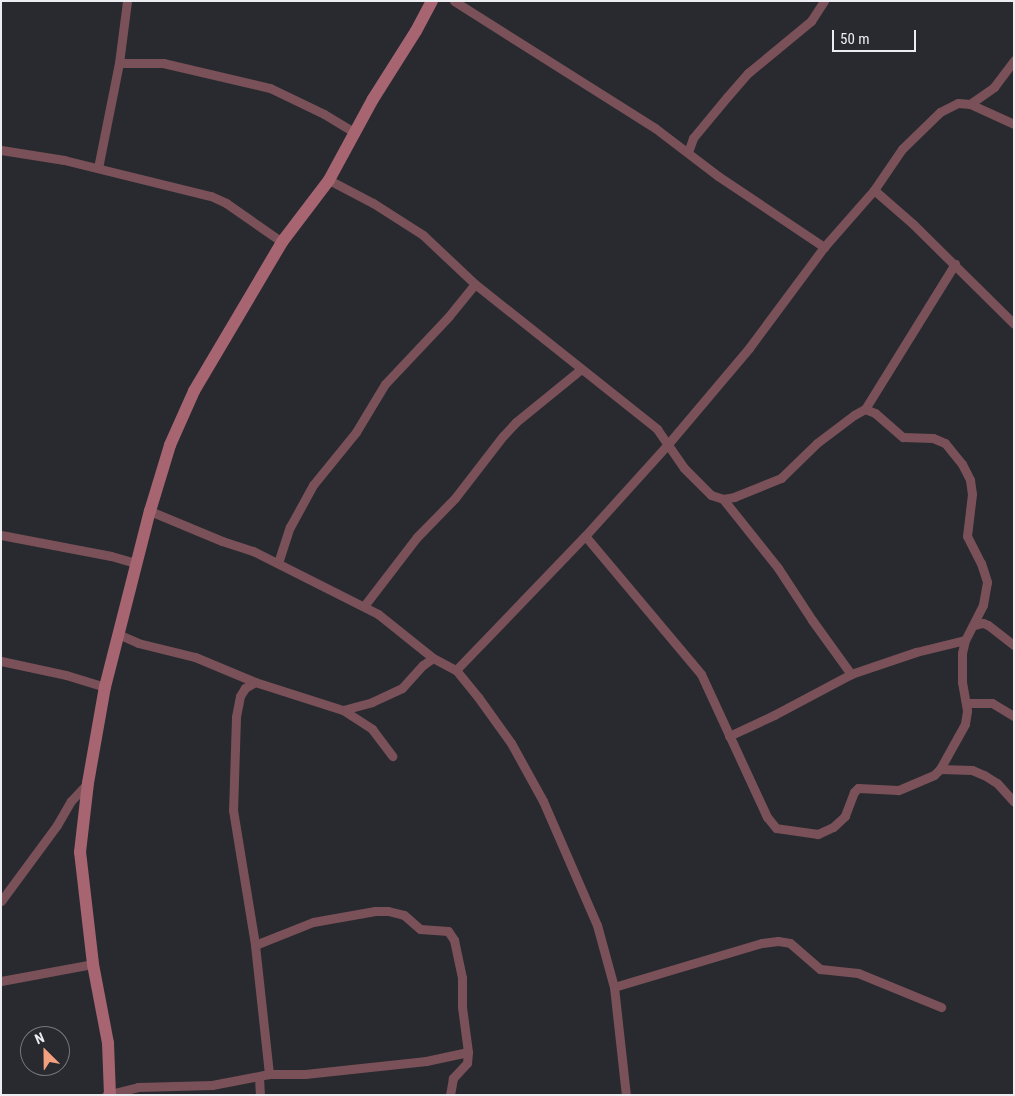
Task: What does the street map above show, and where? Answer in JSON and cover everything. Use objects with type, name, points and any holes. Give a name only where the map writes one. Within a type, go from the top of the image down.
[{"type":"main road","points":[[108,1094],[108,1043],[93,964],[80,852],[88,783],[105,687],[135,563],[150,511],[170,445],[194,391],[282,242],[329,180],[354,132],[432,1]]},
{"type":"street","points":[[98,168],[119,63],[127,1]]},
{"type":"street","points":[[454,1],[656,128],[718,176],[824,247]]},
{"type":"street","points":[[688,152],[693,138],[748,73],[810,21],[824,1]]},
{"type":"street","points":[[970,104],[994,87],[1014,60]]},
{"type":"street","points":[[119,63],[163,63],[270,88],[324,114],[354,132]]},
{"type":"street","points":[[456,670],[585,536],[668,444],[749,348],[824,247],[874,190],[902,149],[940,112],[958,103],[970,104],[1014,124]]},
{"type":"street","points":[[1,150],[64,160],[211,196],[226,203],[282,242]]},
{"type":"street","points":[[329,180],[373,203],[423,235],[475,284],[580,370],[648,421],[701,487],[711,495],[723,499],[783,574],[810,618],[852,674]]},
{"type":"street","points":[[874,190],[955,264],[1014,324]]},
{"type":"street","points":[[723,499],[748,492],[781,478],[817,443],[865,409],[955,264]]},
{"type":"street","points":[[278,563],[290,527],[313,485],[356,432],[385,384],[449,316],[475,284]]},
{"type":"street","points":[[364,606],[417,536],[455,498],[503,436],[516,422],[580,370]]},
{"type":"street","points":[[585,536],[701,674],[767,817],[776,828],[788,831],[815,834],[826,831],[844,816],[854,792],[858,788],[898,790],[934,775],[940,769],[965,724],[966,703],[961,663],[965,640],[983,604],[987,582],[981,563],[967,536],[972,494],[967,472],[952,451],[942,441],[933,438],[903,437],[875,413],[865,409]]},
{"type":"street","points":[[150,511],[222,541],[253,551],[364,606],[392,625],[433,658],[456,670],[492,716],[543,801],[597,925],[614,987],[626,1095]]},
{"type":"street","points":[[1,535],[112,556],[135,563]]},
{"type":"street","points":[[974,625],[983,623],[988,625],[1014,645]]},
{"type":"street","points":[[118,634],[138,643],[195,656],[255,682],[342,710],[372,729],[392,756]]},
{"type":"street","points":[[728,736],[852,674],[916,652],[965,640]]},
{"type":"street","points":[[342,710],[372,702],[402,688],[422,665],[433,658]]},
{"type":"street","points":[[1,661],[66,675],[105,687]]},
{"type":"street","points":[[255,682],[246,688],[240,696],[236,717],[233,810],[254,945],[269,1074]]},
{"type":"street","points":[[966,703],[992,703],[1014,716]]},
{"type":"street","points":[[940,769],[972,770],[984,775],[997,783],[1014,802]]},
{"type":"street","points":[[1,901],[52,832],[71,802],[88,783]]},
{"type":"street","points":[[254,945],[313,922],[375,911],[404,914],[420,929],[448,931],[454,940],[462,978],[462,1007],[468,1052],[468,1063],[453,1078],[450,1095]]},
{"type":"street","points":[[614,987],[762,943],[778,941],[790,943],[820,969],[858,972],[941,1007]]},
{"type":"street","points":[[1,981],[93,964]]},
{"type":"street","points":[[108,1094],[138,1087],[212,1085],[269,1074],[305,1074],[418,1062],[468,1052]]},
{"type":"street","points":[[259,1077],[260,1095]]}]
